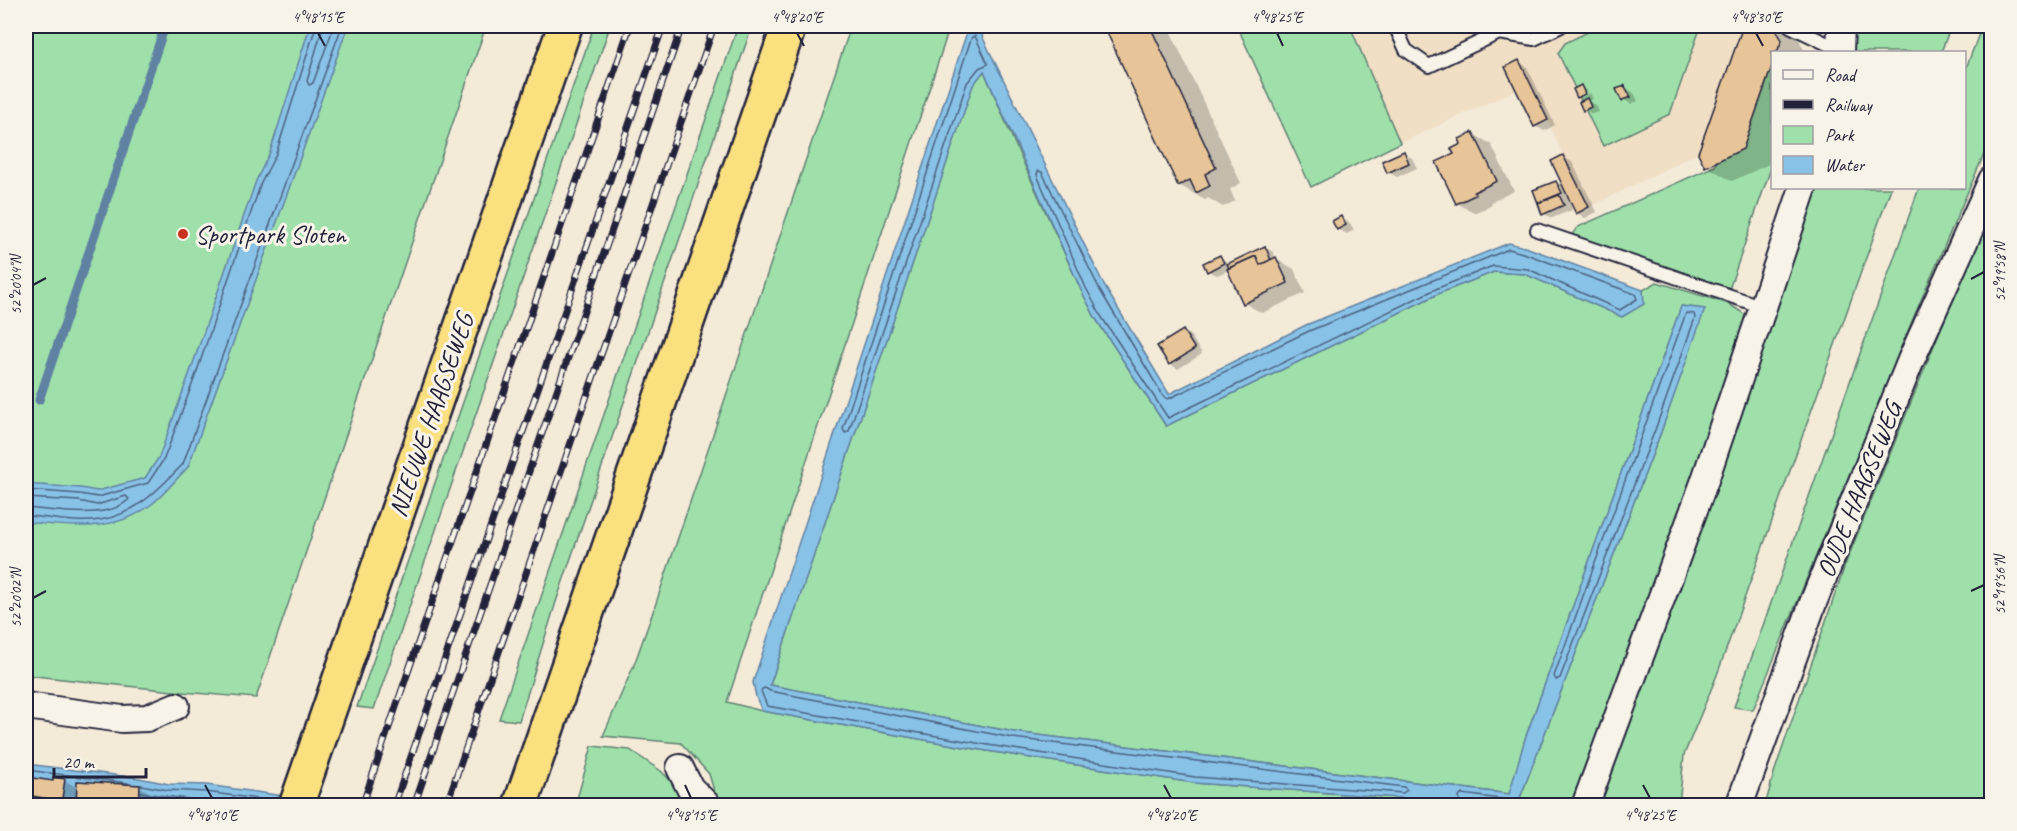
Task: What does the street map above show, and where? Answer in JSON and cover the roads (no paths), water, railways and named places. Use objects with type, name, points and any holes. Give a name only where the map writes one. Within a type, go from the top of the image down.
[{"type":"highway","name":"NIEUWE HAAGSEWEG","points":[[296,806],[565,26]]},
{"type":"highway","points":[[520,806],[789,26]]},
{"type":"street","name":"OUDE HAAGSEWEG","points":[[1739,806],[1813,603],[1911,360],[1992,180]]},
{"type":"street","points":[[1585,806],[1705,480],[1803,189]]},
{"type":"street","points":[[26,706],[122,719],[147,718],[176,706]]},
{"type":"street","points":[[680,768],[690,788],[708,806]]},
{"type":"lane","points":[[1395,26],[1406,50],[1429,66],[1497,29],[1534,39],[1561,26]]},
{"type":"lane","points":[[1790,26],[1840,43]]},
{"type":"lane","points":[[1537,230],[1763,307]]},
{"type":"water","points":[[310,26],[348,26],[188,467],[152,504],[123,520],[91,526],[26,522],[26,484],[97,491],[145,478],[159,457],[256,181],[270,152]]},
{"type":"water","points":[[969,26],[986,26],[982,36],[1105,287],[1169,394],[1306,325],[1509,243],[1643,290],[1644,304],[1622,317],[1525,274],[1494,272],[1440,293],[1166,426],[1096,319],[1081,290],[984,71],[973,85],[770,685],[1014,732],[1509,794],[1525,739],[1681,306],[1705,309],[1661,432],[1518,803],[1493,805],[1194,783],[987,751],[762,711],[753,682]]},
{"type":"water","points":[[26,764],[169,784],[207,785],[348,805],[26,806]]},
{"type":"waterway","points":[[39,400],[165,26]]},
{"type":"railway","points":[[362,806],[630,26]]},
{"type":"railway","points":[[394,806],[663,26]]},
{"type":"railway","points":[[414,806],[682,26]]},
{"type":"railway","points":[[446,806],[714,26]]},
{"type":"place","name":"Sportpark Sloten","points":[[183,234]]}]
